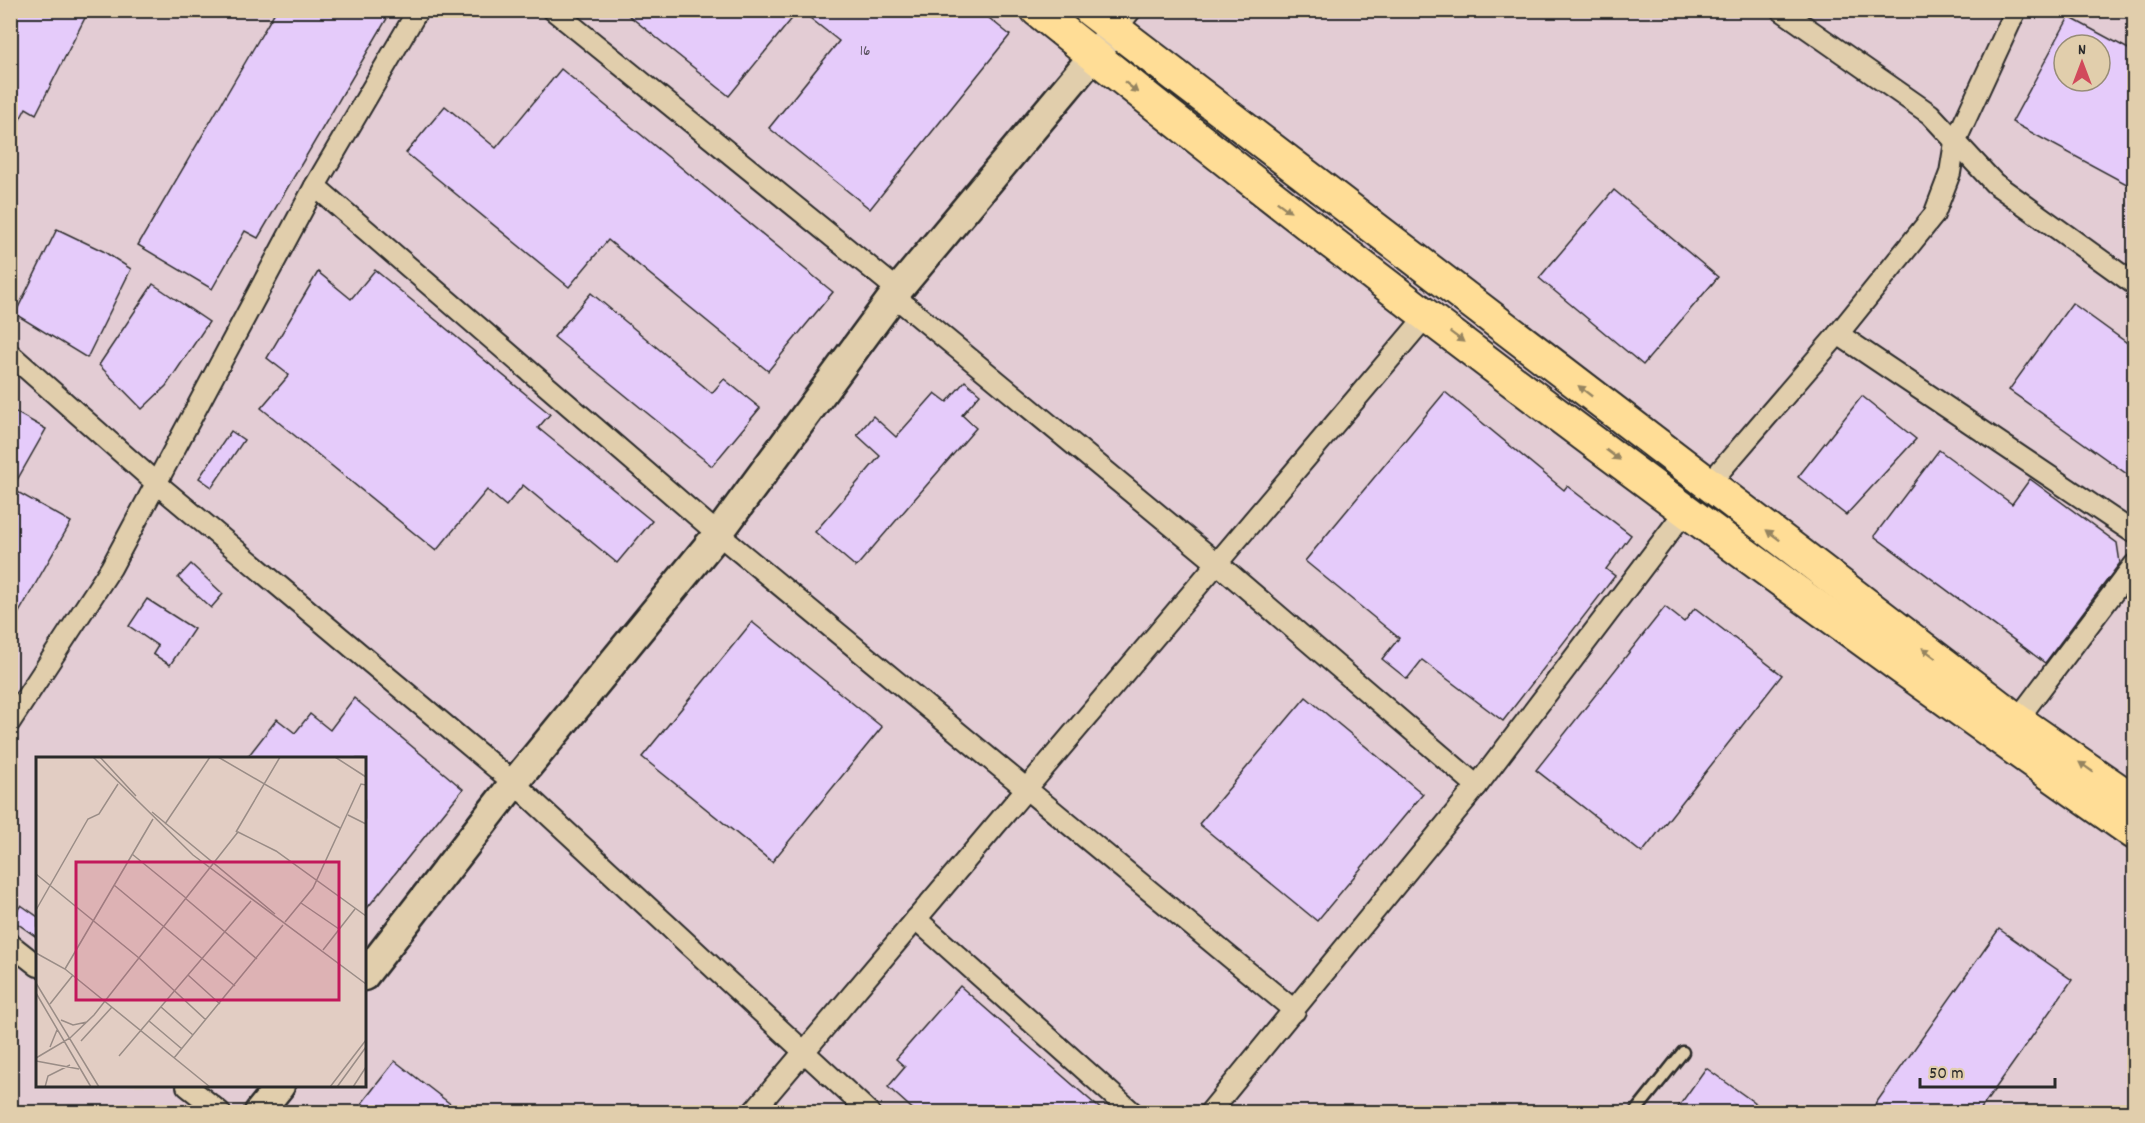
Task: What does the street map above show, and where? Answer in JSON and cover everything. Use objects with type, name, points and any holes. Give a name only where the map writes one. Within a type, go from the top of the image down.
[{"type":"main road","points":[[1037,10],[1232,167],[1686,510],[2005,742],[2134,832]]},
{"type":"main road","points":[[1090,10],[1123,20],[1708,485],[2017,720],[2134,801]]},
{"type":"street","points":[[10,722],[111,568],[315,186],[418,10]]},
{"type":"street","points":[[553,10],[896,293],[1217,563],[1477,786]]},
{"type":"street","points":[[1781,10],[1930,114],[1994,183],[2134,284]]},
{"type":"street","points":[[1708,485],[1838,334],[1934,214],[1950,173],[1955,142],[2016,10]]},
{"type":"street","points":[[366,973],[514,783],[718,534],[896,293],[1123,20]]},
{"type":"street","points":[[315,186],[718,534],[1295,1011]]},
{"type":"street","points":[[753,1113],[1427,315]]},
{"type":"street","points":[[1838,334],[2134,533]]},
{"type":"street","points":[[10,354],[156,483],[514,783],[869,1113]]},
{"type":"street","points":[[1210,1113],[1477,786],[1686,510]]},
{"type":"street","points":[[2017,720],[2134,565]]},
{"type":"street","points":[[916,919],[1132,1113]]},
{"type":"street","points":[[10,944],[36,964]]},
{"type":"street","points":[[188,1087],[220,1113]]},
{"type":"street","points":[[259,1113],[278,1087]]},
{"type":"lane","points":[[1635,1113],[1683,1052]]},
{"type":"shaded area","points":[[11,11],[2134,11],[2134,1112],[11,1112]]},
{"type":"building","points":[[10,10],[89,10],[36,114],[26,108],[10,138]]},
{"type":"building","points":[[276,10],[392,10],[258,238],[245,231],[212,289],[138,245]]},
{"type":"building","points":[[622,10],[799,10],[729,96]]},
{"type":"building","points":[[800,10],[979,10],[1010,35],[870,209],[769,128],[839,41]]},
{"type":"building","points":[[2069,17],[2099,33],[2060,33]]},
{"type":"building","points":[[2112,40],[2134,52],[2134,188],[2012,122],[2052,48],[2052,93],[2112,93]]},
{"type":"building","points":[[561,69],[833,292],[768,371],[608,240],[569,287],[406,153],[445,106],[496,148]]},
{"type":"building","points":[[1614,190],[1718,277],[1643,365],[1539,278]]},
{"type":"building","points":[[57,229],[103,251],[131,269],[87,358],[15,314]]},
{"type":"building","points":[[375,270],[550,414],[538,428],[652,521],[617,563],[523,485],[506,506],[487,490],[436,551],[261,408],[289,375],[267,358],[318,272],[351,299]]},
{"type":"building","points":[[153,284],[209,322],[166,386],[142,409],[99,365]]},
{"type":"building","points":[[591,293],[712,393],[724,379],[760,408],[712,466],[554,337]]},
{"type":"building","points":[[2072,303],[2134,348],[2134,479],[2009,390]]},
{"type":"building","points":[[965,381],[980,394],[962,415],[976,428],[856,567],[815,532],[880,456],[857,435],[873,416],[896,437],[935,393],[947,402]]},
{"type":"building","points":[[1445,392],[1564,490],[1567,486],[1631,535],[1606,569],[1615,576],[1503,721],[1422,660],[1407,679],[1382,659],[1399,638],[1305,561]]},
{"type":"building","points":[[1862,396],[1916,439],[1846,515],[1798,477]]},
{"type":"building","points":[[10,409],[46,429],[12,489],[71,522],[10,628]]},
{"type":"building","points":[[231,431],[244,440],[212,487],[199,478]]},
{"type":"building","points":[[1939,450],[2012,504],[2030,479],[2117,543],[2120,563],[2045,663],[1874,536]]},
{"type":"building","points":[[191,564],[223,594],[211,608],[178,578]]},
{"type":"building","points":[[147,599],[194,629],[170,665],[153,654],[158,646],[129,626]]},
{"type":"building","points":[[1665,607],[1684,622],[1695,608],[1782,675],[1642,853],[1536,770]]},
{"type":"building","points":[[752,622],[882,727],[772,862],[642,757]]},
{"type":"building","points":[[1306,697],[1423,794],[1317,921],[1199,824]]},
{"type":"building","points":[[354,698],[463,789],[366,910],[366,757],[248,757],[277,719],[295,733],[310,714],[330,730]]},
{"type":"building","points":[[21,905],[36,916],[36,937],[11,919]]},
{"type":"building","points":[[1999,929],[2072,980],[1978,1113],[1869,1113]]},
{"type":"building","points":[[960,986],[1105,1113],[917,1113],[888,1087],[905,1067],[896,1059]]},
{"type":"building","points":[[395,1061],[462,1113],[374,1113],[362,1103]]},
{"type":"building","points":[[1706,1068],[1769,1113],[1674,1113]]}]
